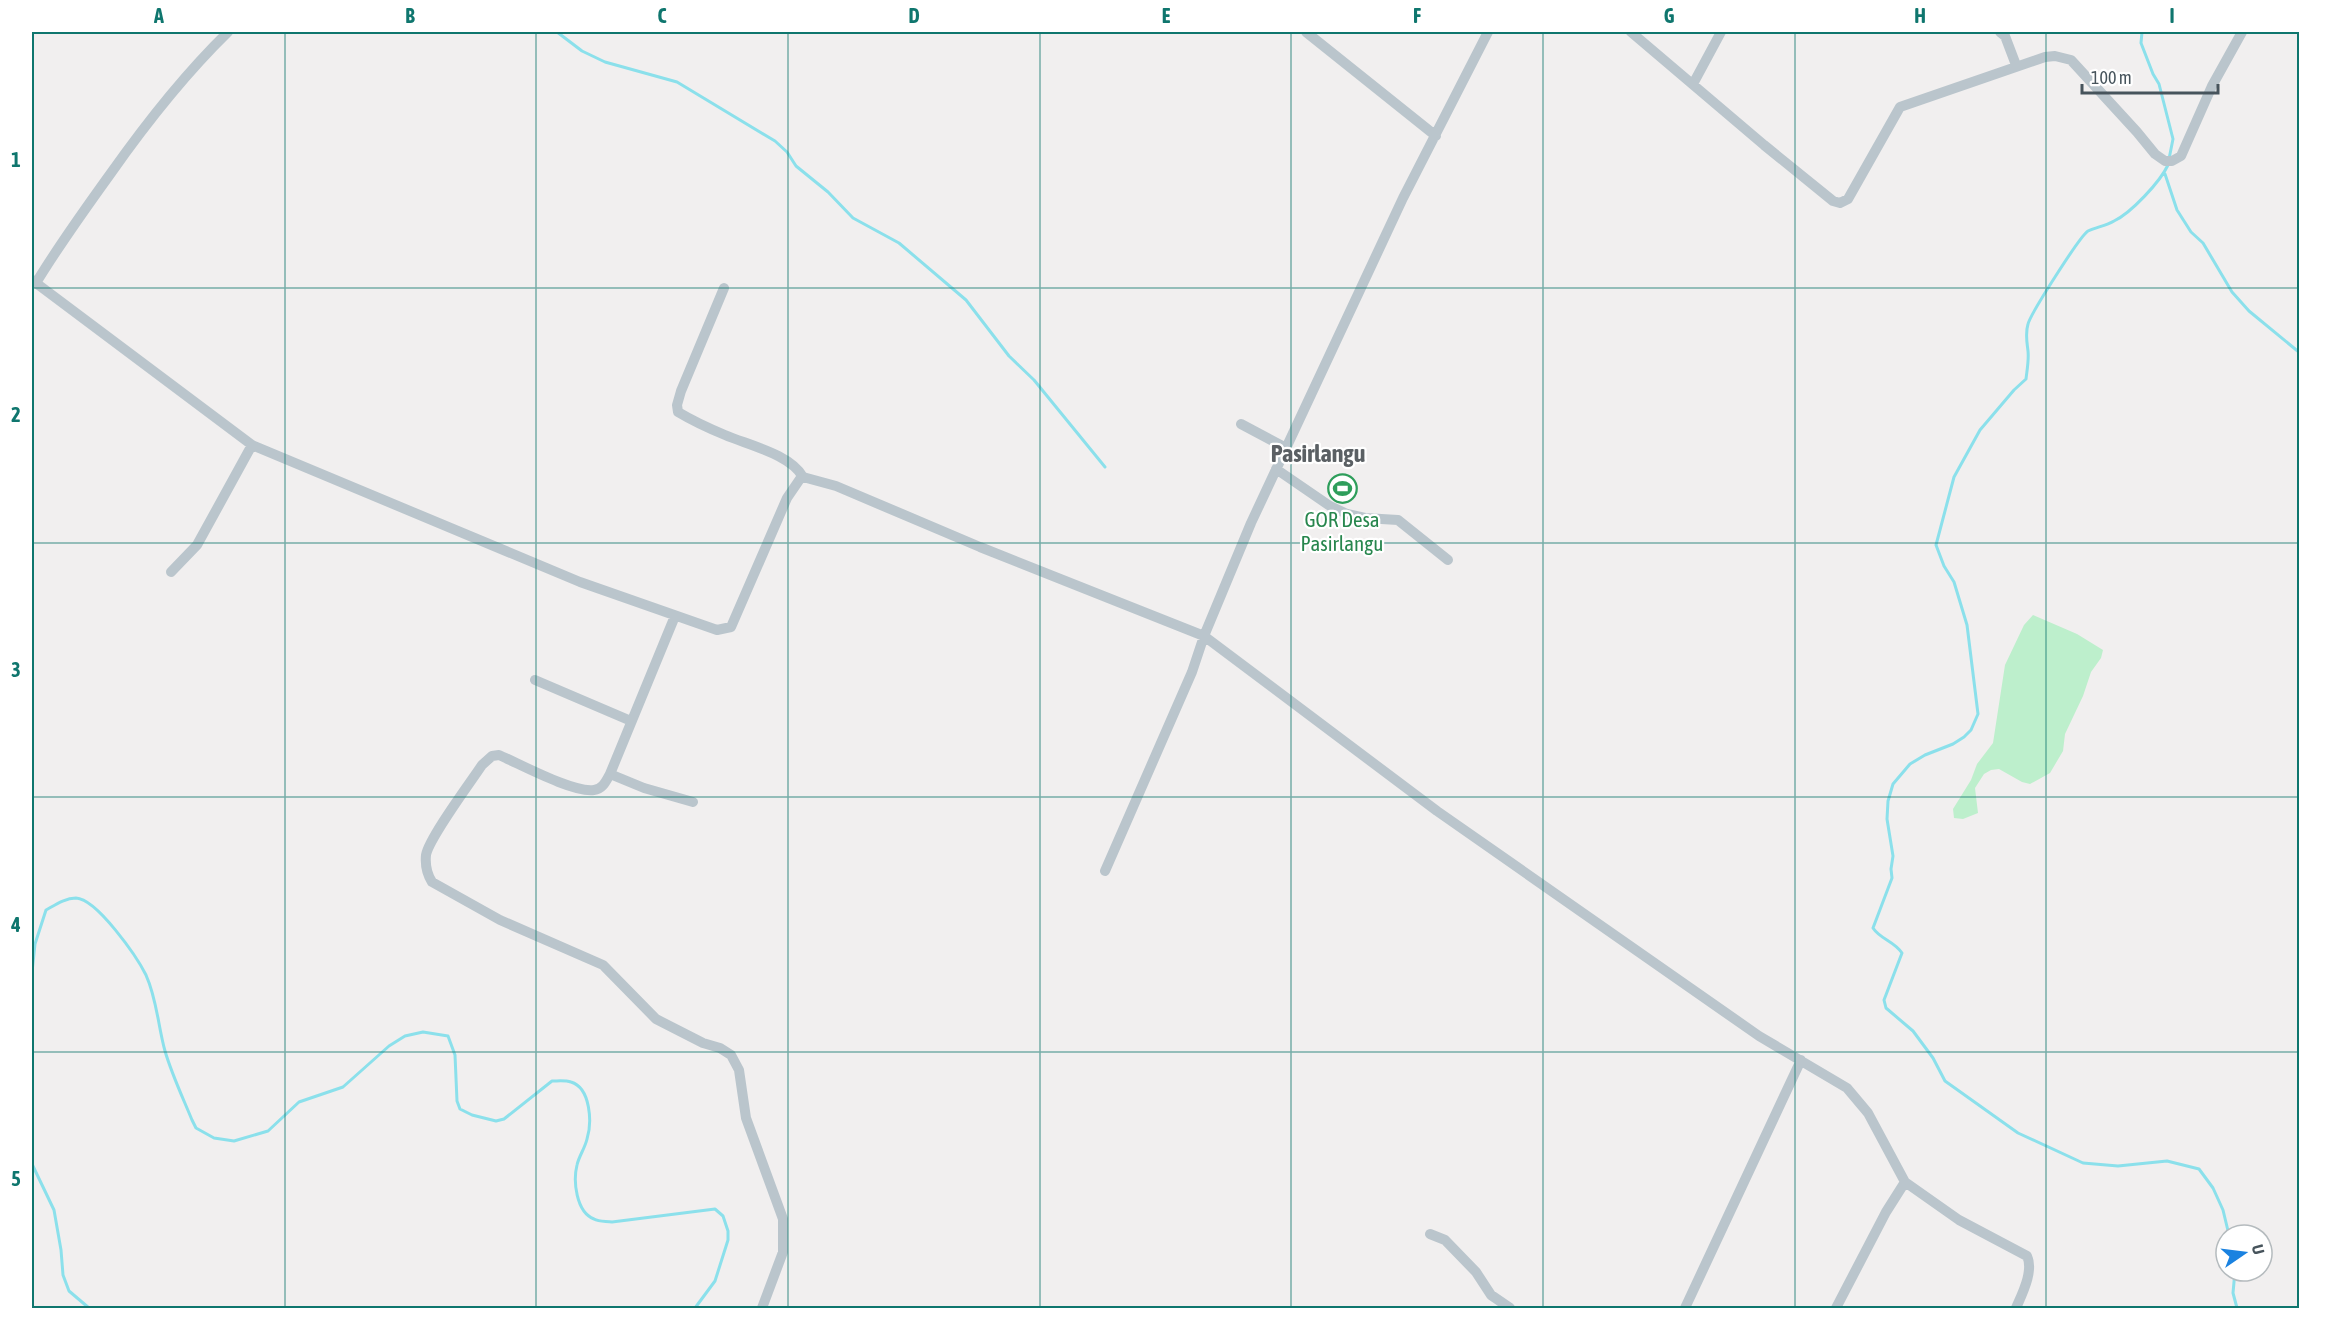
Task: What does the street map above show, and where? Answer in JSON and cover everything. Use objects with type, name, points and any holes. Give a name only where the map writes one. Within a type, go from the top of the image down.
[{"type":"street","points":[[228,32],[186,74],[140,131],[34,282],[252,445],[580,582],[717,630],[731,627],[787,498],[803,477]]},
{"type":"street","points":[[1306,32],[1436,136]]},
{"type":"street","points":[[1105,871],[1192,672],[1204,636],[1276,469],[1403,198],[1488,32]]},
{"type":"street","points":[[1631,32],[1772,152],[1833,201],[1840,202],[1848,199],[1900,107],[2016,65],[2045,57],[2055,56],[2071,60],[2155,154],[2165,161],[2172,161],[2181,156],[2212,86],[2242,32]]},
{"type":"street","points":[[1693,84],[1722,32]]},
{"type":"street","points":[[2000,32],[2005,36],[2016,65]]},
{"type":"street","points":[[724,288],[681,391],[677,405],[678,412],[727,436],[767,451],[799,471],[803,477],[836,486],[980,547],[1204,636],[1437,811],[1759,1036],[1839,1082],[1861,1102],[1905,1182],[1959,1220],[2027,1256],[2030,1264],[2028,1274],[2016,1308]]},
{"type":"street","points":[[1241,424],[1286,448]]},
{"type":"street","points":[[171,572],[197,545],[252,445]]},
{"type":"street","points":[[1276,469],[1330,506],[1347,514],[1365,518],[1398,520],[1448,560]]},
{"type":"street","points":[[675,616],[603,786],[593,791],[564,784],[499,755],[492,756],[482,765],[429,848],[426,856],[428,875],[432,882],[500,920],[603,965],[656,1019],[731,1055],[740,1070],[746,1118],[783,1220],[783,1252],[762,1308]]},
{"type":"street","points":[[535,680],[631,721]]},
{"type":"street","points":[[610,774],[644,788],[693,802]]},
{"type":"street","points":[[1685,1308],[1801,1060]]},
{"type":"street","points":[[1836,1308],[1886,1212],[1905,1182]]},
{"type":"street","points":[[1430,1234],[1445,1240],[1469,1264],[1491,1295],[1510,1308]]},
{"type":"green space","points":[[2033,615],[2077,634],[2103,650],[2101,658],[2091,672],[2083,696],[2065,734],[2063,751],[2050,773],[2030,784],[1999,769],[1991,770],[1984,774],[1975,788],[1978,813],[1963,819],[1954,818],[1953,809],[1971,780],[1977,764],[1993,743],[2005,665],[2024,625]]},
{"type":"waterway","points":[[557,32],[582,51],[605,62],[677,82],[775,141],[787,152],[796,166],[828,192],[853,218],[899,243],[966,300],[1009,356],[1034,380],[1105,467]]},
{"type":"waterway","points":[[2142,32],[2141,43],[2159,84],[2173,139],[2169,159]]},
{"type":"waterway","points":[[2168,165],[2159,180],[2136,204],[2114,221],[2088,231],[2066,260],[2028,324],[2026,379],[1980,430],[1954,477],[1936,545],[1944,566],[1954,582],[1967,625],[1978,714],[1971,730],[1964,737],[1910,764],[1893,784],[1888,801],[1887,819],[1893,856],[1892,878],[1873,928],[1902,953],[1884,1000],[1886,1008],[1913,1031],[1933,1058],[1945,1081],[2018,1133],[2083,1163],[2118,1166],[2167,1161],[2199,1169],[2213,1188],[2226,1223]]},
{"type":"waterway","points":[[2165,174],[2177,210],[2191,232],[2203,243],[2232,292],[2249,311],[2300,353]]},
{"type":"waterway","points":[[32,972],[35,944],[46,910],[72,898],[85,901],[95,908],[116,930],[146,975],[153,993],[165,1051],[192,1120],[196,1128],[214,1138],[234,1141],[268,1131],[299,1102],[343,1087],[389,1046],[405,1036],[423,1032],[448,1036],[455,1055],[457,1101],[460,1109],[472,1115],[496,1121],[504,1119],[552,1081],[571,1082],[583,1091],[588,1107],[589,1132],[578,1162],[575,1179],[577,1195],[583,1210],[588,1215],[598,1221],[612,1222],[715,1209],[723,1216],[728,1231],[728,1240],[715,1281],[695,1308]]},
{"type":"waterway","points":[[32,1164],[54,1210],[63,1275],[69,1291],[89,1308]]},
{"type":"waterway","points":[[2234,1283],[2233,1293],[2237,1308]]},
{"type":"place","name":"GOR Desa Pasirlangu","points":[[1342,488]]},
{"type":"district","name":"Pasirlangu","points":[[1318,453]]}]
